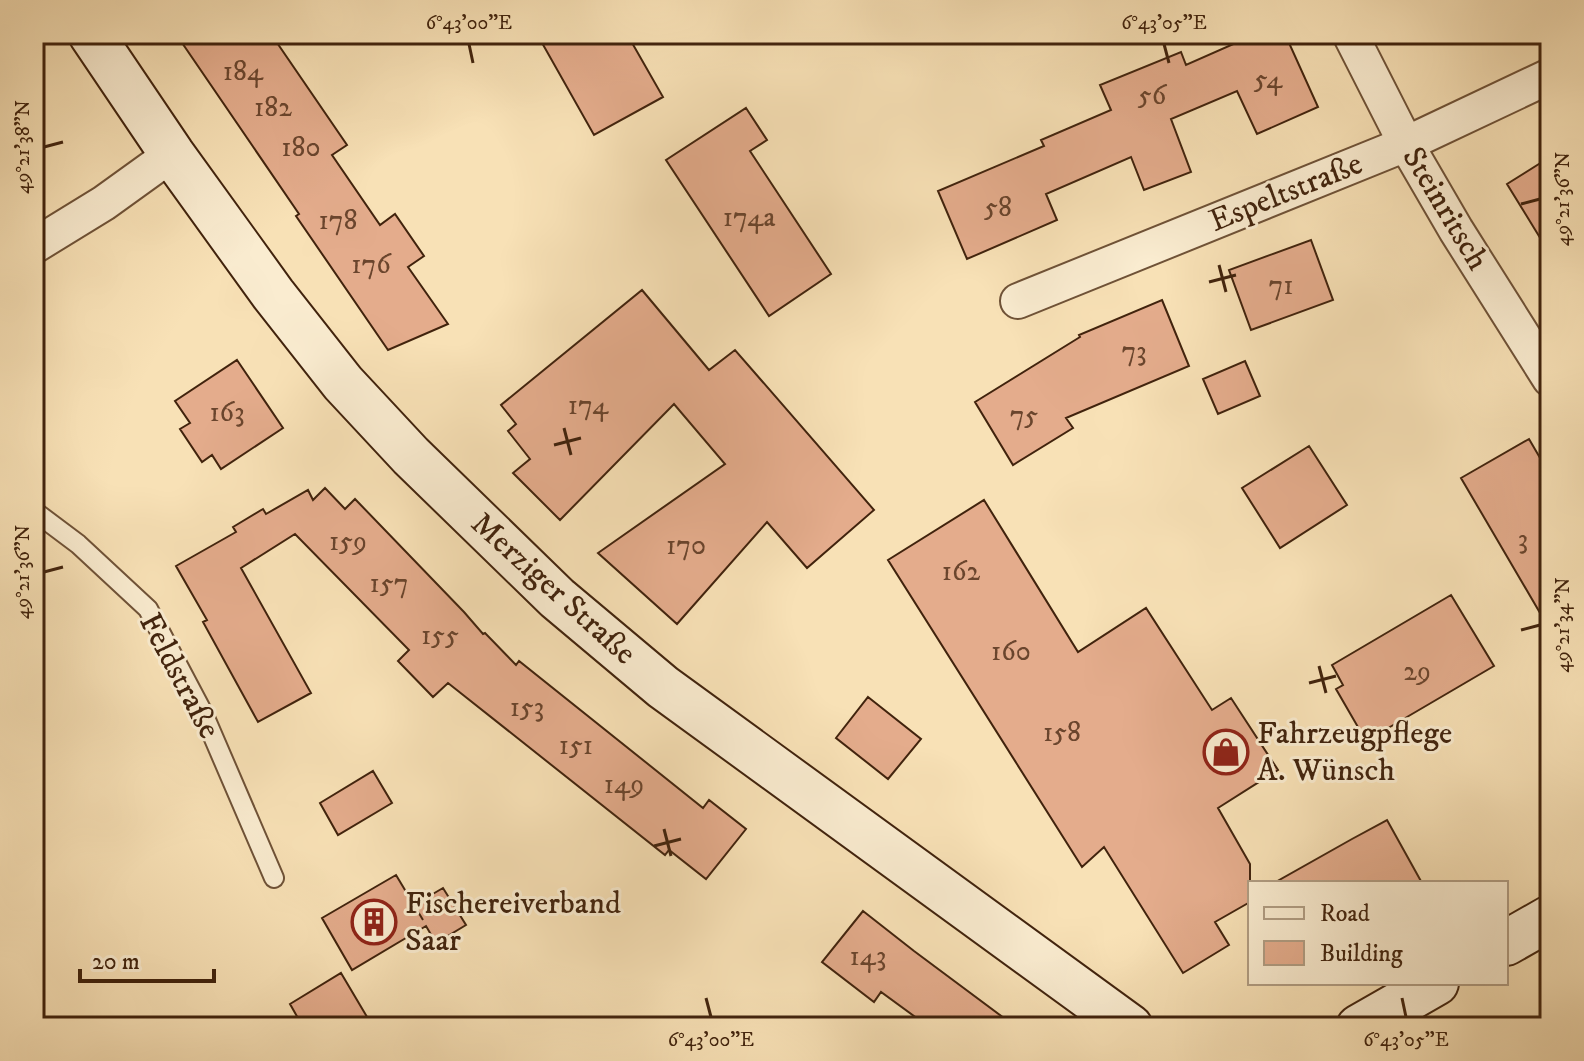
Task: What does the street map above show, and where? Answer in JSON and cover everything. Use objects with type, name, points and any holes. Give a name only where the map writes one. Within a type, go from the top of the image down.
[{"type":"main road","name":"Merziger Straße","points":[[91,34],[172,154],[273,294],[343,383],[411,456],[557,598],[663,687],[1130,1027]]},
{"type":"main road","points":[[1508,942],[1550,918]]},
{"type":"main road","points":[[1359,1027],[1432,985]]},
{"type":"street","name":"Steinritsch","points":[[1350,34],[1406,144],[1550,379]]},
{"type":"street","name":"Espeltstraße","points":[[1018,301],[1406,144],[1550,76]]},
{"type":"street","points":[[34,246],[104,203],[172,154]]},
{"type":"lane","name":"Feldstraße","points":[[34,511],[78,544],[148,609],[203,713],[274,878]]},
{"type":"building","points":[[176,34],[271,34],[347,145],[332,155],[380,225],[395,214],[424,256],[408,267],[448,324],[388,350]]},
{"type":"building","points":[[537,34],[627,34],[663,97],[594,135]]},
{"type":"building","points":[[1256,34],[1285,34],[1318,107],[1257,134],[1237,91],[1171,119],[1191,172],[1144,190],[1131,157],[1046,194],[1057,220],[967,259],[938,191],[1044,146],[1041,140],[1111,110],[1100,85],[1181,52],[1186,65]]},
{"type":"building","points":[[746,108],[767,140],[750,151],[831,274],[769,316],[666,160]]},
{"type":"building","points":[[1550,157],[1550,254],[1507,184]]},
{"type":"building","points":[[1311,240],[1333,300],[1251,330],[1229,270]]},
{"type":"building","points":[[642,290],[709,370],[735,350],[874,510],[807,568],[767,522],[677,624],[598,553],[725,464],[674,404],[560,520],[513,473],[530,459],[508,431],[516,424],[501,405]]},
{"type":"building","points":[[1162,300],[1189,366],[1066,418],[1073,428],[1013,465],[975,402],[1079,335]]},
{"type":"building","points":[[237,360],[283,428],[221,469],[212,455],[202,462],[180,429],[190,423],[175,401]]},
{"type":"building","points":[[1245,361],[1260,396],[1218,414],[1203,379]]},
{"type":"building","points":[[1529,439],[1550,475],[1550,630],[1461,478]]},
{"type":"building","points":[[1309,446],[1347,505],[1280,548],[1242,488]]},
{"type":"building","points":[[325,488],[345,509],[355,499],[516,665],[519,661],[703,808],[709,800],[746,829],[706,879],[669,850],[665,855],[448,683],[433,697],[398,661],[409,650],[295,534],[241,568],[311,693],[258,722],[176,566],[236,532],[233,527],[263,509],[266,514],[308,490],[313,500]]},
{"type":"building","points":[[984,500],[1078,652],[1146,608],[1212,710],[1231,698],[1278,770],[1218,808],[1250,864],[1248,903],[1215,922],[1229,945],[1183,973],[1104,847],[1082,867],[888,560]]},
{"type":"building","points":[[1451,595],[1494,666],[1366,741],[1336,689],[1343,685],[1332,665]]},
{"type":"building","points":[[868,697],[921,739],[888,779],[836,738]]},
{"type":"building","points":[[373,771],[392,803],[338,835],[320,803]]},
{"type":"building","points":[[1387,820],[1421,881],[1278,881]]},
{"type":"building","name":"Fischereiverband Saar","points":[[396,875],[414,905],[443,888],[466,925],[436,943],[426,926],[352,970],[322,918]]},
{"type":"building","points":[[863,911],[1016,1027],[929,1027],[881,992],[874,1002],[822,962]]},
{"type":"building","points":[[341,973],[373,1027],[303,1027],[290,1004]]},
{"type":"place","name":"Fahrzeugpflege A. Wünsch","points":[[1226,752]]},
{"type":"place","name":"Fischereiverband Saar","points":[[374,922]]}]
